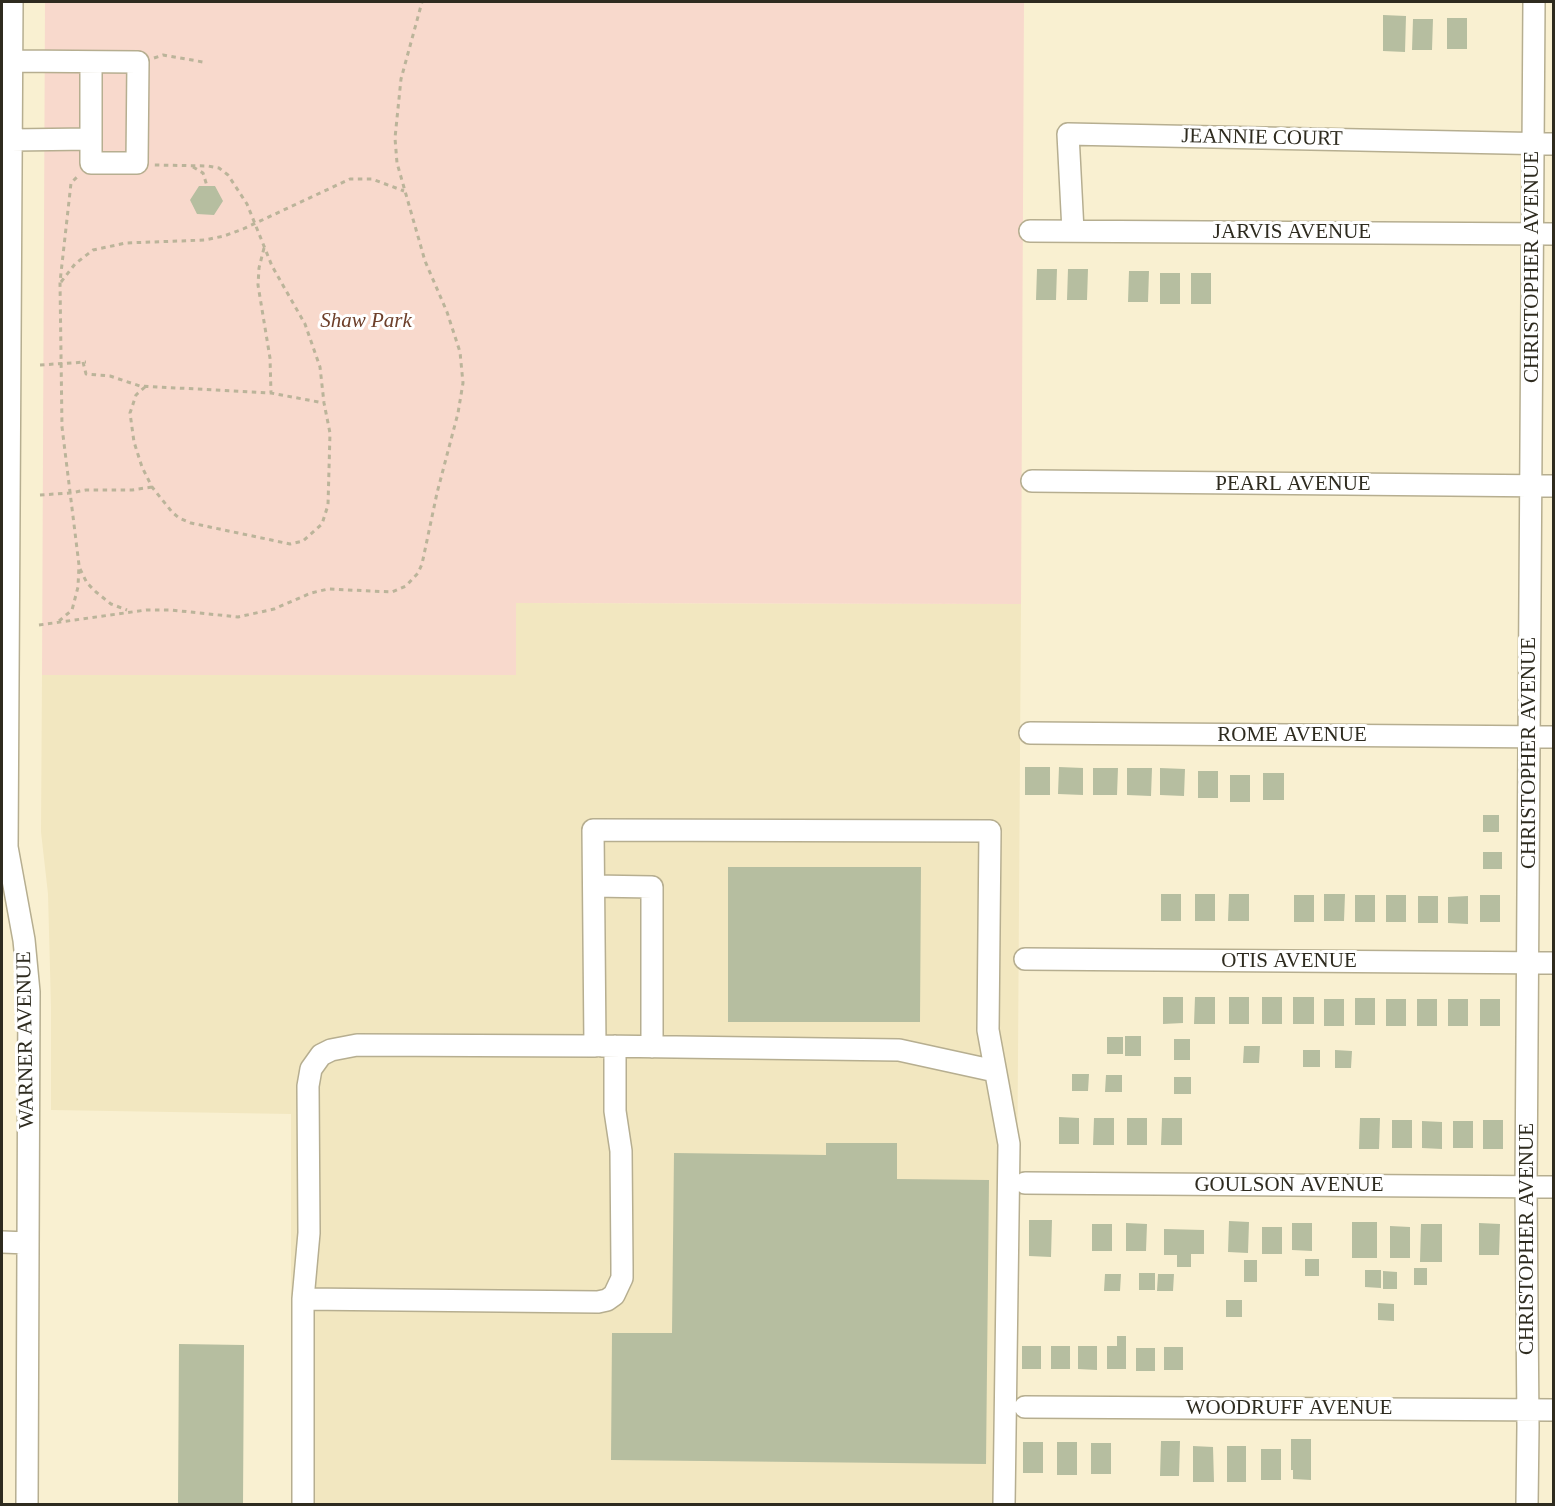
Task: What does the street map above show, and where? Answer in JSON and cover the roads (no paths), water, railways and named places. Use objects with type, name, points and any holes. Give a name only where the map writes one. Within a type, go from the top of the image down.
[{"type":"street","name":"WARNER AVENUE","points":[[12,2],[11,140],[6,163],[6,868],[24,940],[29,992],[27,1504]]},
{"type":"street","name":"CHRISTOPHER AVENUE","points":[[1527,1504],[1526,1186],[1531,486],[1544,234],[1543,144],[1534,2]]},
{"type":"street","points":[[11,61],[138,62],[137,163],[91,164],[91,62]]},
{"type":"street","name":"JEANNIE COURT","points":[[1072,231],[1068,134],[1543,144]]},
{"type":"street","points":[[11,140],[91,139]]},
{"type":"street","name":"JARVIS AVENUE","points":[[1030,231],[1544,234]]},
{"type":"street","name":"PEARL AVENUE","points":[[1032,482],[1554,486]]},
{"type":"street","name":"ROME AVENUE","points":[[1030,733],[1554,737]]},
{"type":"street","points":[[303,1299],[598,1302],[614,1295],[622,1278],[621,1151],[605,1046],[594,886],[593,830],[990,831],[988,1030],[1009,1144],[1004,1504]]},
{"type":"street","points":[[594,886],[652,887],[652,1047]]},
{"type":"street","name":"OTIS AVENUE","points":[[1025,959],[1554,963]]},
{"type":"street","points":[[303,1504],[303,1299],[309,1233],[308,1086],[311,1068],[321,1055],[341,1047],[357,1045],[899,1050],[995,1071]]},
{"type":"street","name":"GOULSON AVENUE","points":[[1024,1183],[1554,1187]]},
{"type":"street","points":[[2,1242],[28,1243]]},
{"type":"street","name":"WOODRUFF AVENUE","points":[[1025,1407],[1554,1410]]},
{"type":"park label","name":"Shaw Park","points":[[366,321]]}]
